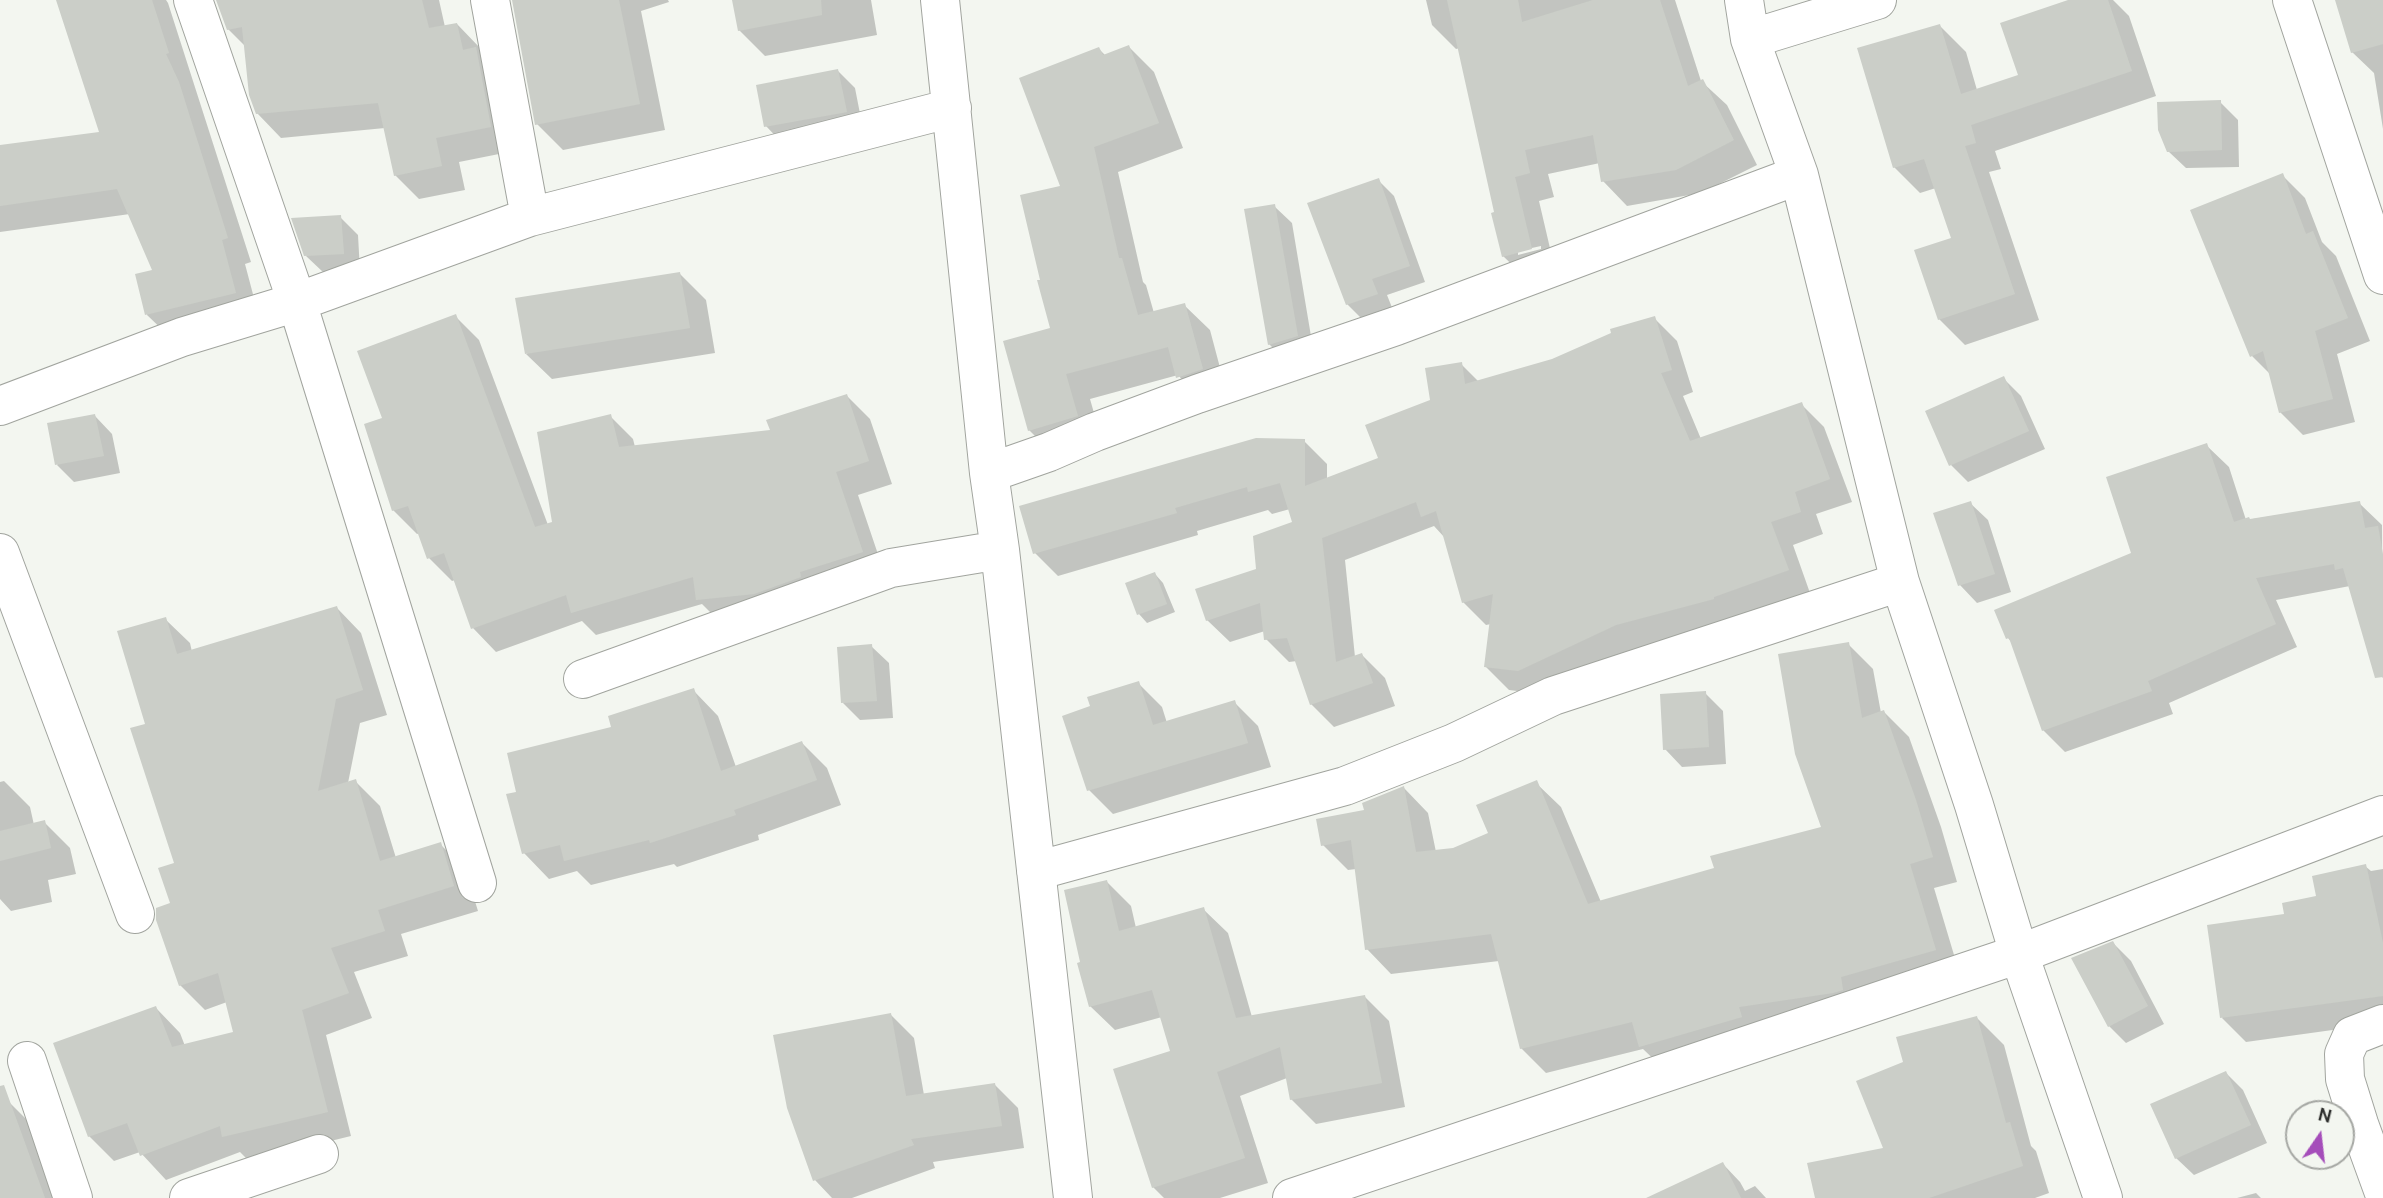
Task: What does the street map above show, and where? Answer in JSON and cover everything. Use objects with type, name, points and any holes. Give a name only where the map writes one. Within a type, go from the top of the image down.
[{"type":"street","points":[[193,0],[297,302],[477,883]]},
{"type":"street","points":[[490,0],[530,217]]},
{"type":"street","points":[[940,0],[989,473],[1073,1198]]},
{"type":"street","points":[[1744,0],[1750,39],[1800,175],[1900,582],[1974,805],[2019,954],[2103,1198]]},
{"type":"street","points":[[1750,39],[1877,0]]},
{"type":"street","points":[[2292,0],[2380,255]]},
{"type":"street","points":[[1,402],[182,337],[297,302],[530,217],[952,108]]},
{"type":"street","points":[[989,473],[1184,398],[1396,326],[1800,175]]},
{"type":"street","points":[[583,680],[891,568],[1000,550]]},
{"type":"street","points":[[0,553],[135,914]]},
{"type":"street","points":[[1036,871],[1345,786],[1454,743],[1553,696],[1900,582]]},
{"type":"street","points":[[1293,1198],[2019,954],[2383,815]]},
{"type":"street","points":[[2383,1024],[2352,1036],[2344,1054],[2346,1079],[2352,1102],[2383,1190]]},
{"type":"street","points":[[27,1061],[73,1198]]},
{"type":"street","points":[[189,1198],[318,1154]]},
{"type":"building","points":[[56,0],[152,0],[169,53],[166,54],[179,82],[228,238],[222,240],[236,293],[145,315],[135,274],[152,270],[117,189],[0,206],[0,145],[99,132]]},
{"type":"building","points":[[216,0],[422,0],[429,28],[457,23],[463,50],[476,47],[491,127],[436,138],[442,166],[394,176],[378,103],[256,114],[249,95],[242,27],[227,30]]},
{"type":"building","points":[[512,0],[619,0],[640,104],[535,125]]},
{"type":"building","points":[[732,0],[821,0],[822,15],[738,31]]},
{"type":"building","points":[[1447,0],[1518,0],[1522,22],[1593,0],[1660,0],[1688,86],[1703,79],[1734,140],[1676,170],[1601,182],[1593,135],[1525,150],[1530,173],[1515,177],[1532,249],[1502,257]]},
{"type":"building","points":[[2068,0],[2108,0],[2132,71],[1971,125],[1976,143],[1965,146],[2015,294],[1938,320],[1914,250],[1951,238],[1924,159],[1893,168],[1857,48],[1940,24],[1961,94],[2018,75],[2000,23]]},
{"type":"building","points":[[2335,0],[2383,0],[2383,44],[2351,53]]},
{"type":"building","points":[[1129,45],[1159,123],[1094,147],[1119,258],[1122,258],[1138,315],[1185,303],[1203,369],[1176,378],[1168,347],[1066,374],[1078,416],[1028,431],[1003,341],[1050,328],[1037,280],[1040,280],[1020,195],[1060,186],[1019,78],[1099,47],[1103,55]]},
{"type":"building","points":[[838,69],[847,112],[764,127],[756,85]]},
{"type":"building","points":[[2221,100],[2222,150],[2167,152],[2158,130],[2157,102]]},
{"type":"building","points":[[2283,173],[2306,234],[2313,231],[2348,318],[2315,331],[2333,399],[2279,413],[2263,351],[2250,357],[2190,210]]},
{"type":"building","points":[[1379,178],[1410,266],[1372,279],[1378,294],[1346,305],[1307,203]]},
{"type":"building","points":[[1275,204],[1298,336],[1268,345],[1244,209]]},
{"type":"building","points":[[341,215],[344,254],[304,256],[291,218]]},
{"type":"building","points":[[680,272],[690,328],[525,354],[515,298]]},
{"type":"building","points":[[456,314],[535,527],[552,522],[537,432],[611,414],[619,447],[770,430],[766,420],[847,394],[869,461],[836,472],[863,552],[800,572],[801,577],[754,594],[696,600],[693,577],[571,613],[566,595],[471,629],[444,553],[427,559],[408,506],[392,511],[364,424],[382,418],[357,351]]},
{"type":"building","points":[[1655,316],[1672,370],[1661,373],[1690,441],[1802,402],[1830,479],[1795,492],[1801,512],[1771,522],[1789,570],[1714,599],[1616,625],[1518,671],[1484,667],[1493,594],[1462,603],[1436,511],[1421,517],[1416,502],[1322,538],[1336,662],[1362,653],[1373,683],[1310,705],[1287,638],[1264,640],[1260,603],[1206,621],[1195,589],[1256,569],[1253,536],[1292,522],[1280,483],[1248,492],[1247,487],[1175,508],[1177,513],[1033,554],[1019,506],[1256,438],[1305,439],[1305,486],[1378,458],[1365,425],[1430,400],[1425,368],[1462,362],[1465,384],[1552,359],[1611,333],[1610,329]]},
{"type":"building","points":[[2004,376],[2029,431],[1949,466],[1925,411]]},
{"type":"building","points":[[95,414],[104,456],[55,465],[47,423]]},
{"type":"building","points":[[2207,443],[2234,522],[2249,517],[2250,519],[2360,501],[2365,528],[2378,526],[2383,554],[2383,677],[2375,678],[2343,568],[2335,570],[2334,564],[2256,578],[2276,624],[2148,681],[2152,691],[2042,731],[2009,638],[2006,639],[1994,610],[2131,553],[2106,477]]},
{"type":"building","points":[[1971,501],[1995,574],[1958,586],[1933,513]]},
{"type":"building","points":[[1155,572],[1167,604],[1137,615],[1125,583]]},
{"type":"building","points":[[337,606],[363,690],[336,699],[318,791],[356,779],[380,861],[441,842],[454,886],[378,910],[385,931],[331,948],[349,993],[302,1010],[328,1112],[222,1137],[220,1126],[140,1156],[127,1123],[88,1137],[53,1043],[156,1006],[172,1047],[233,1032],[218,973],[179,986],[156,920],[156,908],[170,903],[158,868],[174,863],[130,728],[145,724],[117,631],[166,617],[177,654]]},
{"type":"building","points":[[1849,642],[1862,718],[1884,710],[1933,857],[1910,864],[1936,950],[1841,977],[1843,990],[1739,1007],[1742,1017],[1639,1047],[1632,1022],[1520,1049],[1491,934],[1365,950],[1351,840],[1321,846],[1316,819],[1364,810],[1362,803],[1404,786],[1416,852],[1453,848],[1488,833],[1476,805],[1537,780],[1588,904],[1714,868],[1710,856],[1821,827],[1795,754],[1778,654]]},
{"type":"building","points":[[872,644],[877,701],[841,703],[837,647]]},
{"type":"building","points":[[1139,681],[1153,725],[1235,700],[1248,743],[1087,791],[1062,716],[1090,706],[1087,697]]},
{"type":"building","points":[[694,688],[721,771],[802,741],[817,780],[734,810],[736,815],[650,843],[649,840],[564,861],[560,845],[522,854],[506,794],[516,792],[507,753],[611,727],[608,716]]},
{"type":"building","points":[[1706,691],[1709,747],[1663,750],[1660,694]]},
{"type":"building","points":[[45,820],[51,848],[0,861],[0,831]]},
{"type":"building","points":[[2366,864],[2383,943],[2383,996],[2220,1018],[2207,925],[2284,914],[2282,903],[2316,896],[2312,876]]},
{"type":"building","points":[[1107,880],[1119,931],[1204,907],[1236,1018],[1365,995],[1382,1083],[1290,1100],[1280,1047],[1217,1072],[1245,1158],[1152,1188],[1113,1069],[1170,1051],[1152,990],[1089,1007],[1077,963],[1080,962],[1064,890]]},
{"type":"building","points":[[2113,941],[2148,1006],[2108,1027],[2071,958]]},
{"type":"building","points":[[891,1013],[906,1096],[995,1083],[1002,1126],[911,1139],[914,1145],[813,1181],[787,1108],[773,1035]]},
{"type":"building","points":[[1977,1016],[2006,1123],[2010,1122],[2023,1166],[1929,1198],[1815,1198],[1807,1163],[1883,1148],[1856,1081],[1903,1062],[1896,1037]]},
{"type":"building","points":[[2226,1071],[2251,1125],[2175,1159],[2150,1104]]},
{"type":"building","points":[[4,1085],[45,1198],[0,1198],[0,1086]]},
{"type":"building","points":[[1723,1162],[1741,1198],[1646,1198]]}]
